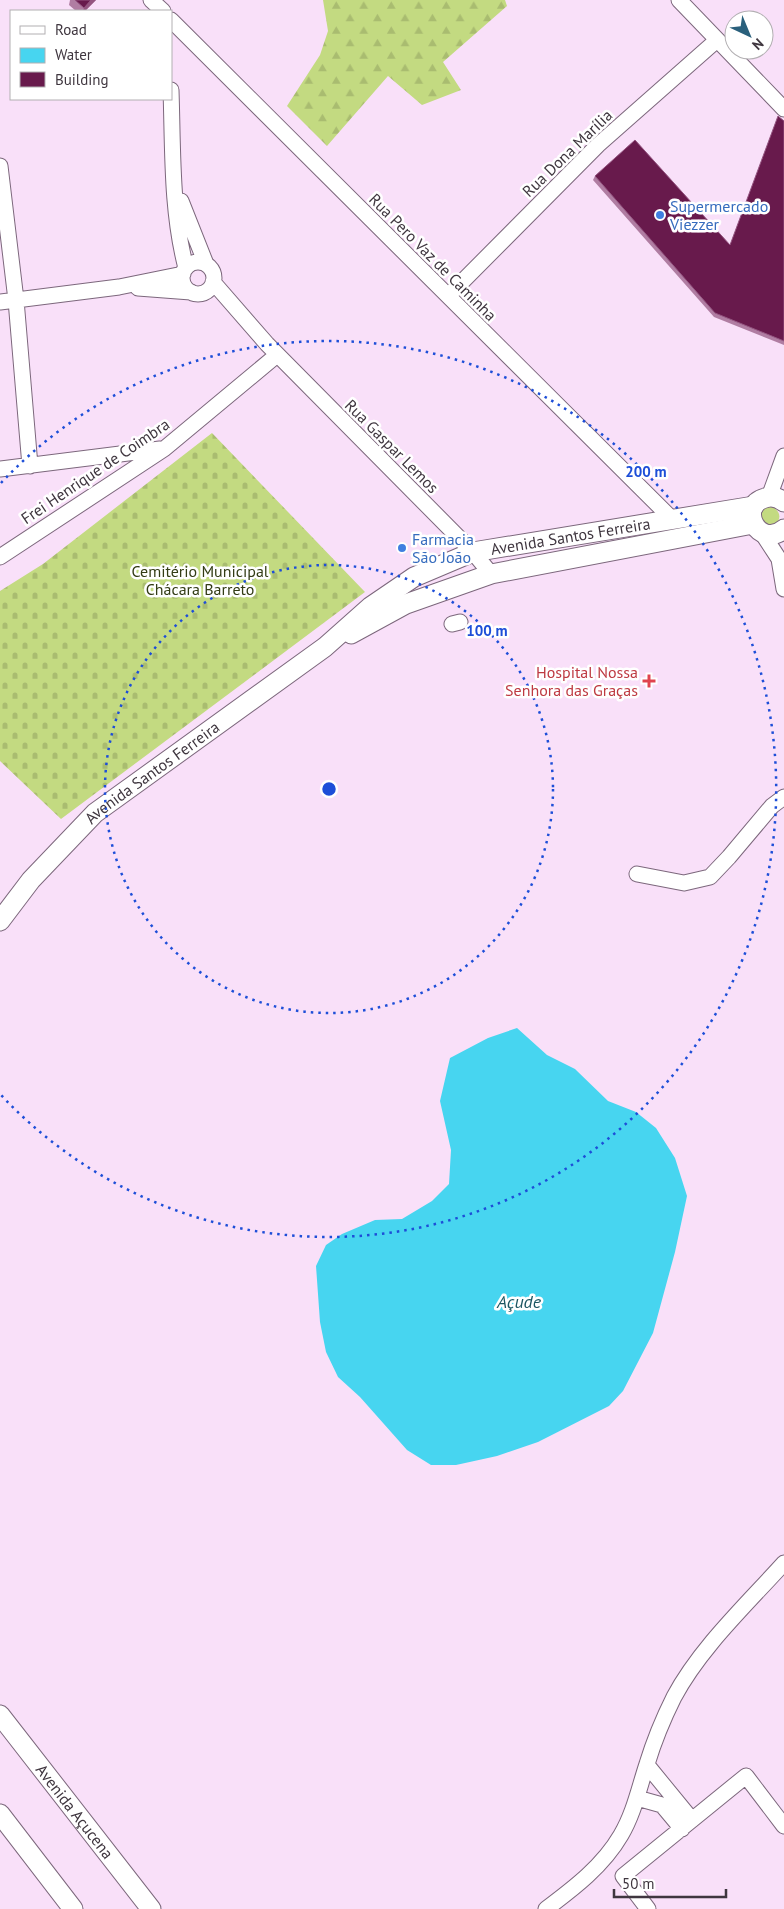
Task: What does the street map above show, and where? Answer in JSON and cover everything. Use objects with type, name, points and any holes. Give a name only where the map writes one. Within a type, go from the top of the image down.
[{"type":"main road","name":"Avenida Santos Ferreira","points":[[2,913],[30,880],[95,813],[325,647],[370,607],[414,577],[473,552],[775,501]]},
{"type":"main road","points":[[758,528],[752,512],[775,501]]},
{"type":"main road","name":"Avenida Santos Ferreira","points":[[325,647],[406,604],[491,574],[758,528],[772,534],[784,529]]},
{"type":"main road","name":"Avenida Açucena","points":[[0,1715],[151,1909]]},
{"type":"main road","points":[[0,1814],[73,1909]]},
{"type":"street","points":[[679,0],[784,109]]},
{"type":"street","name":"Rua Pero Vaz de Caminha","points":[[172,21],[671,518]]},
{"type":"street","name":"Rua Dona Marília","points":[[448,296],[598,145],[717,40]]},
{"type":"street","points":[[171,100],[174,184],[184,284],[192,292]]},
{"type":"street","points":[[0,166],[16,300],[30,466]]},
{"type":"street","points":[[119,287],[202,293],[210,286],[213,272],[206,264],[174,184]]},
{"type":"street","points":[[0,302],[119,287],[184,271],[197,262],[206,264]]},
{"type":"street","name":"Rua Gaspar Lemos","points":[[210,286],[473,552],[491,574]]},
{"type":"street","name":"Frei Henrique de Coimbra","points":[[0,556],[164,449],[272,350]]},
{"type":"street","points":[[0,469],[164,449]]},
{"type":"street","points":[[775,501],[784,456]]},
{"type":"street","points":[[758,528],[779,559],[784,589]]},
{"type":"street","points":[[637,874],[684,883],[710,876],[730,857],[772,806],[784,798]]},
{"type":"street","points":[[546,1909],[583,1880],[599,1864],[621,1834],[637,1798],[658,1732],[675,1696],[707,1647],[784,1562]]},
{"type":"street","points":[[647,1765],[687,1824]]},
{"type":"street","points":[[648,1909],[623,1876],[746,1776],[784,1826]]},
{"type":"street","points":[[637,1798],[662,1805],[687,1824]]},
{"type":"green space","points":[[323,0],[505,0],[507,6],[443,62],[461,90],[422,105],[388,76],[327,146],[287,106],[320,55],[328,31]]},
{"type":"green space","name":"Cemitério Municipal Chácara Barreto","points":[[212,433],[365,592],[61,819],[0,761],[0,591],[43,564]]},
{"type":"green space","points":[[769,505],[776,509],[779,515],[778,521],[773,527],[758,520],[762,507]]},
{"type":"water","name":"Açude","points":[[517,1028],[547,1055],[575,1069],[608,1101],[636,1112],[656,1128],[675,1158],[687,1196],[675,1252],[653,1333],[623,1391],[609,1406],[538,1442],[497,1456],[456,1465],[431,1465],[407,1450],[360,1397],[338,1377],[326,1352],[320,1322],[316,1266],[326,1245],[342,1234],[375,1220],[402,1219],[432,1201],[449,1184],[451,1150],[440,1101],[450,1058],[488,1038]]},
{"type":"building","points":[[75,0],[91,0],[84,8]]},
{"type":"building","name":"Supermercado Viezzer","points":[[778,116],[784,121],[784,341],[715,313],[595,176],[635,140],[730,245]]},
{"type":"place","name":"Supermercado Viezzer","points":[[660,215]]},
{"type":"place","name":"Farmacia São João","points":[[402,548]]},
{"type":"place","name":"Hospital Nossa Senhora das Graças","points":[[649,681]]}]
